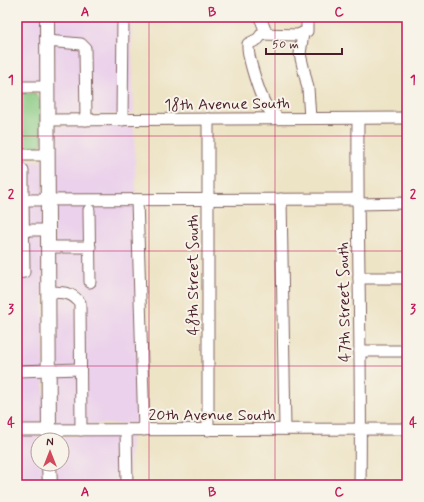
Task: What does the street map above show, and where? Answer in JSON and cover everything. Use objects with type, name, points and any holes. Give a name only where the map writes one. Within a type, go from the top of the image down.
[{"type":"main road","points":[[47,17],[49,432]]},
{"type":"main road","points":[[50,472],[50,485]]},
{"type":"street","points":[[122,120],[123,17]]},
{"type":"street","points":[[260,17],[265,30],[258,39],[248,44],[248,49],[252,69],[267,107],[278,118]]},
{"type":"street","points":[[262,34],[298,35],[307,31],[307,17]]},
{"type":"street","points":[[303,33],[300,54],[308,88],[310,118]]},
{"type":"street","points":[[47,41],[81,44],[85,48],[86,120]]},
{"type":"street","points":[[17,87],[48,87]]},
{"type":"street","name":"18th Avenue South","points":[[48,120],[407,118]]},
{"type":"street","name":"47th Street South","points":[[358,119],[361,429],[360,485]]},
{"type":"street","name":"48th Street South","points":[[208,120],[208,430]]},
{"type":"street","points":[[17,155],[48,155]]},
{"type":"street","points":[[17,166],[23,171],[23,200],[20,230],[24,272],[17,273]]},
{"type":"street","points":[[281,199],[285,429]]},
{"type":"street","points":[[23,200],[281,199],[407,204]]},
{"type":"street","points":[[137,200],[144,430]]},
{"type":"street","points":[[89,210],[90,282]]},
{"type":"street","points":[[20,230],[49,230]]},
{"type":"street","points":[[48,247],[90,246]]},
{"type":"street","points":[[359,278],[407,278]]},
{"type":"street","points":[[49,292],[67,293],[76,297],[80,303],[81,430]]},
{"type":"street","points":[[360,351],[407,351]]},
{"type":"street","points":[[17,371],[80,369]]},
{"type":"street","name":"20th Avenue South","points":[[68,432],[81,430],[407,429]]},
{"type":"street","name":"20th Avenue South","points":[[17,430],[30,432]]},
{"type":"street","points":[[126,430],[127,485]]},
{"type":"shaded area","points":[[17,17],[42,17],[42,81],[17,81]]},
{"type":"shaded area","points":[[52,17],[131,17],[134,114],[53,114]]},
{"type":"shaded area","points":[[53,126],[134,126],[143,424],[55,424]]},
{"type":"shaded area","points":[[17,161],[43,161],[44,424],[17,424]]},
{"type":"shaded area","points":[[17,436],[30,436],[30,472],[44,472],[44,485],[17,485]]},
{"type":"shaded area","points":[[70,436],[131,436],[129,485],[55,485],[55,472],[70,472]]},
{"type":"green space","points":[[17,93],[34,93],[42,104],[42,142],[38,148],[17,149]]}]
